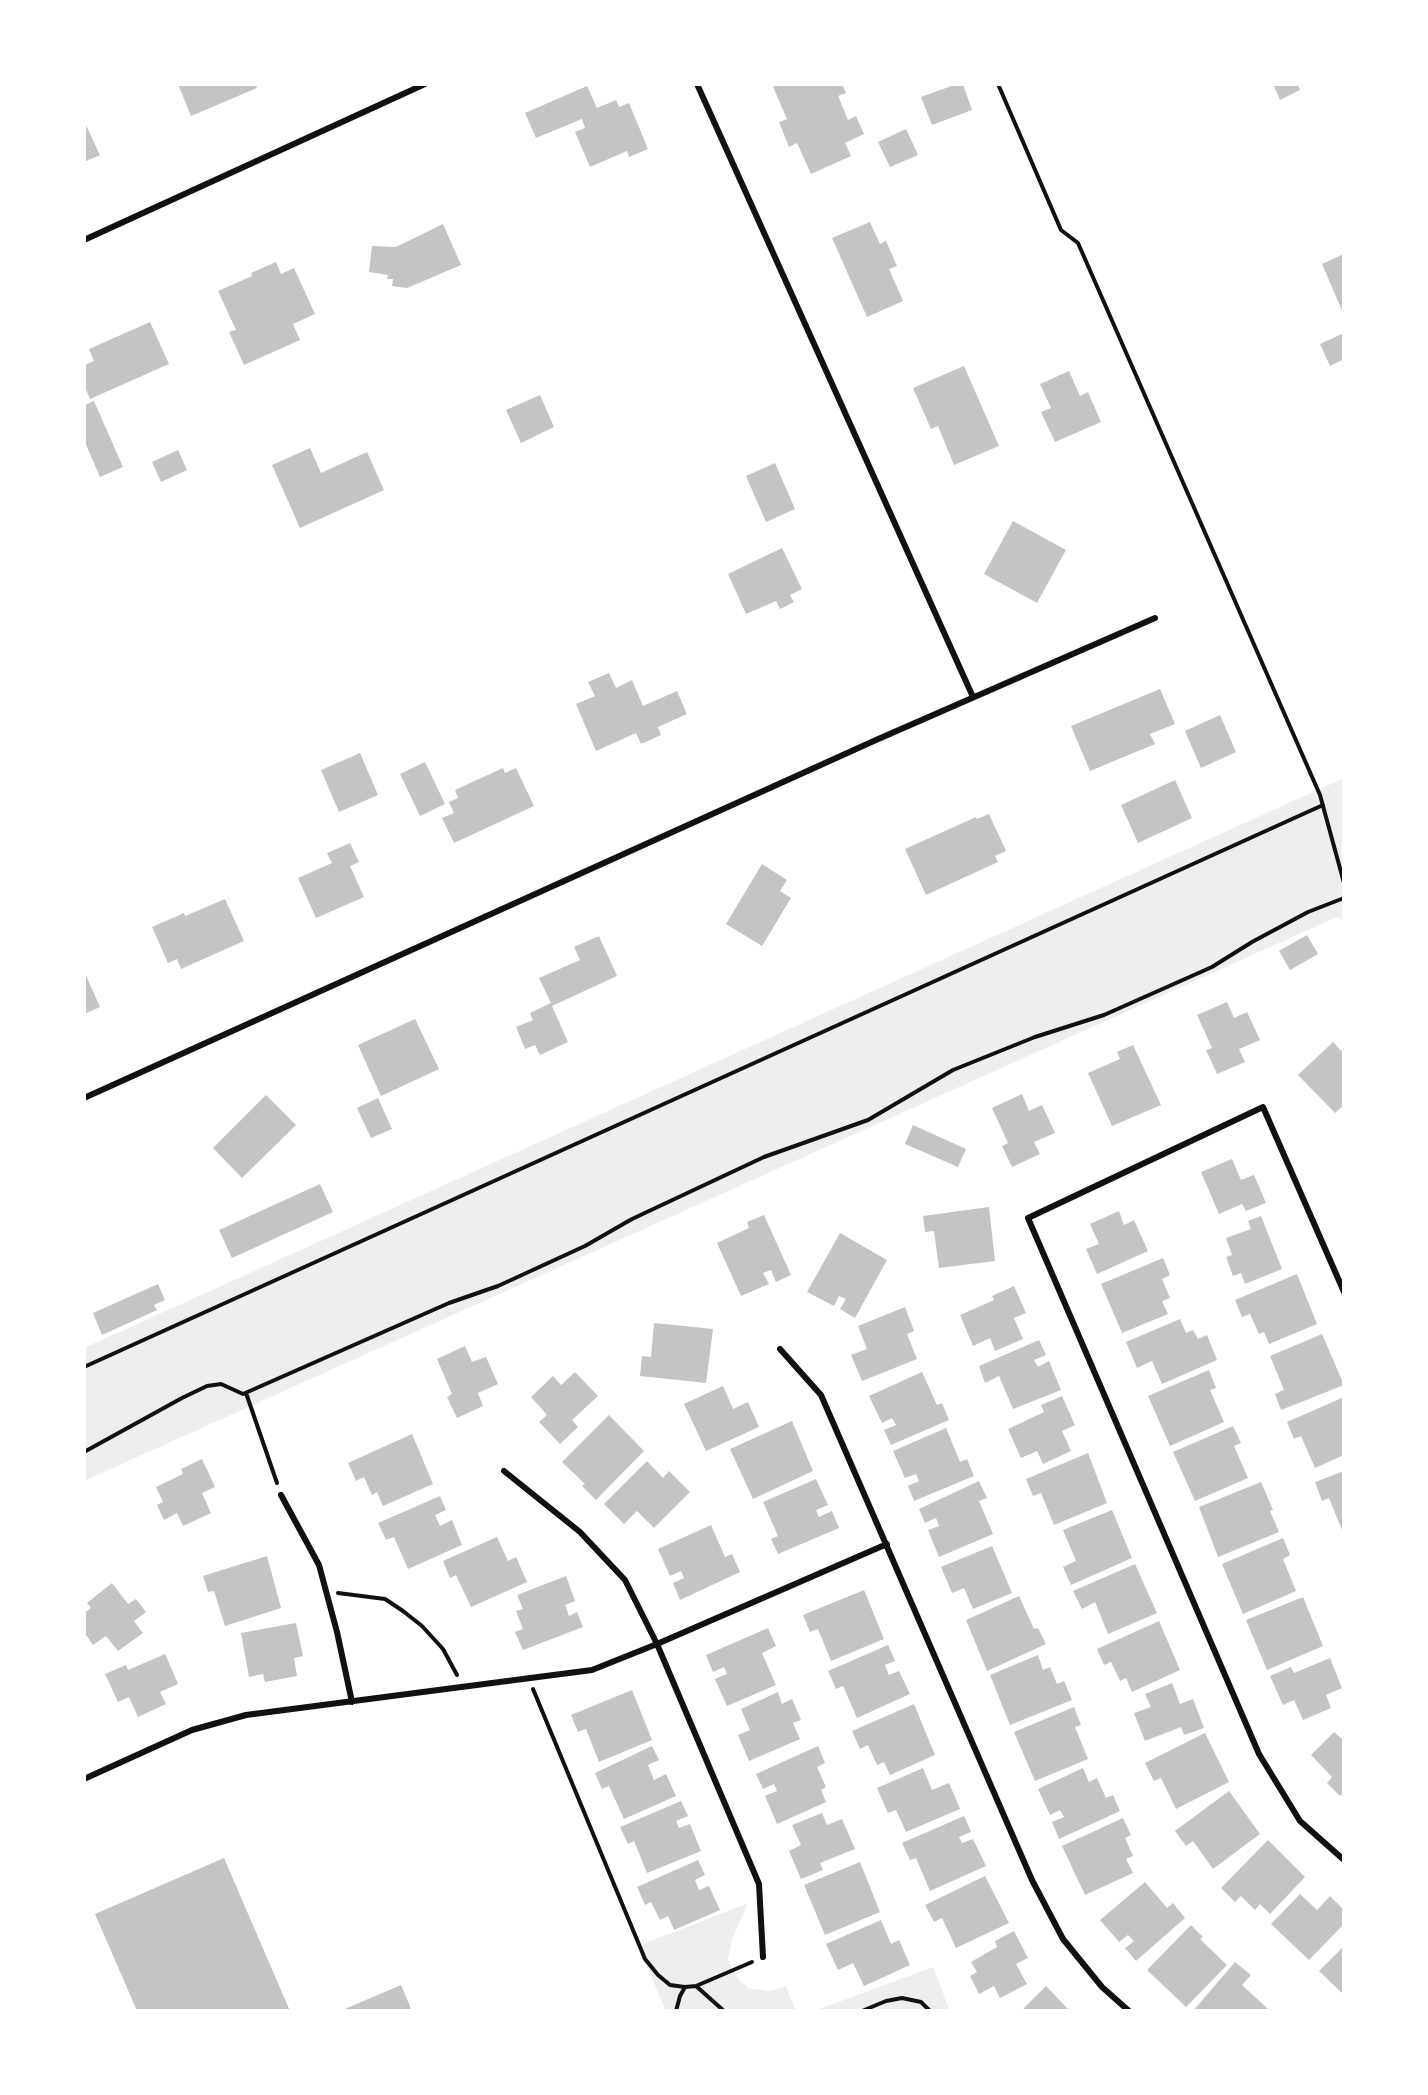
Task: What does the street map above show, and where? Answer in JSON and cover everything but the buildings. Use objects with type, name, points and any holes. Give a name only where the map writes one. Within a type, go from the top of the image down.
[{"type":"street","points":[[84,240],[425,84]]},
{"type":"street","points":[[697,84],[973,697]]},
{"type":"street","points":[[84,1098],[973,697],[1155,618]]},
{"type":"street","points":[[1344,1292],[1263,1107],[1028,1218],[1259,1754],[1300,1821],[1344,1860]]},
{"type":"street","points":[[780,1349],[821,1395],[1032,1880],[1058,1930],[1102,1987],[1129,2011]]},
{"type":"street","points":[[504,1471],[580,1532],[625,1580],[657,1644],[759,1884],[763,1957]]},
{"type":"street","points":[[281,1496],[319,1565],[352,1702]]},
{"type":"street","points":[[84,1779],[192,1730],[246,1715],[592,1670],[887,1544]]},
{"type":"path","points":[[998,84],[1061,230],[1078,243],[1311,773],[1323,805],[1344,883]]},
{"type":"path","points":[[84,1367],[1323,805]]},
{"type":"path","points":[[84,1452],[207,1386],[221,1384],[243,1394],[246,1393],[449,1303],[498,1286],[585,1246],[632,1219],[764,1157],[868,1119],[953,1070],[1035,1037],[1104,1015],[1212,966],[1299,917],[1344,898]]},
{"type":"path","points":[[246,1393],[281,1496]]},
{"type":"path","points":[[326,1592],[385,1599],[403,1611],[422,1626],[442,1648],[456,1672],[461,1687]]},
{"type":"path","points":[[530,1678],[645,1959],[658,1975],[670,1985],[696,1986],[763,1957]]},
{"type":"path","points":[[696,1986],[724,2011]]},
{"type":"path","points":[[676,2011],[685,1987]]},
{"type":"path","points":[[862,2011],[886,2001],[902,1998],[921,2002],[930,2011]]},
{"type":"shaded area","points":[[1344,778],[1344,928],[1339,916],[84,1481],[84,1348]]},
{"type":"shaded area","points":[[748,1903],[732,1940],[728,1959],[739,1980],[748,1988],[769,1991],[786,1986],[796,2011],[666,2011],[638,1946]]},
{"type":"shaded area","points":[[933,1967],[950,2011],[814,2011]]}]
